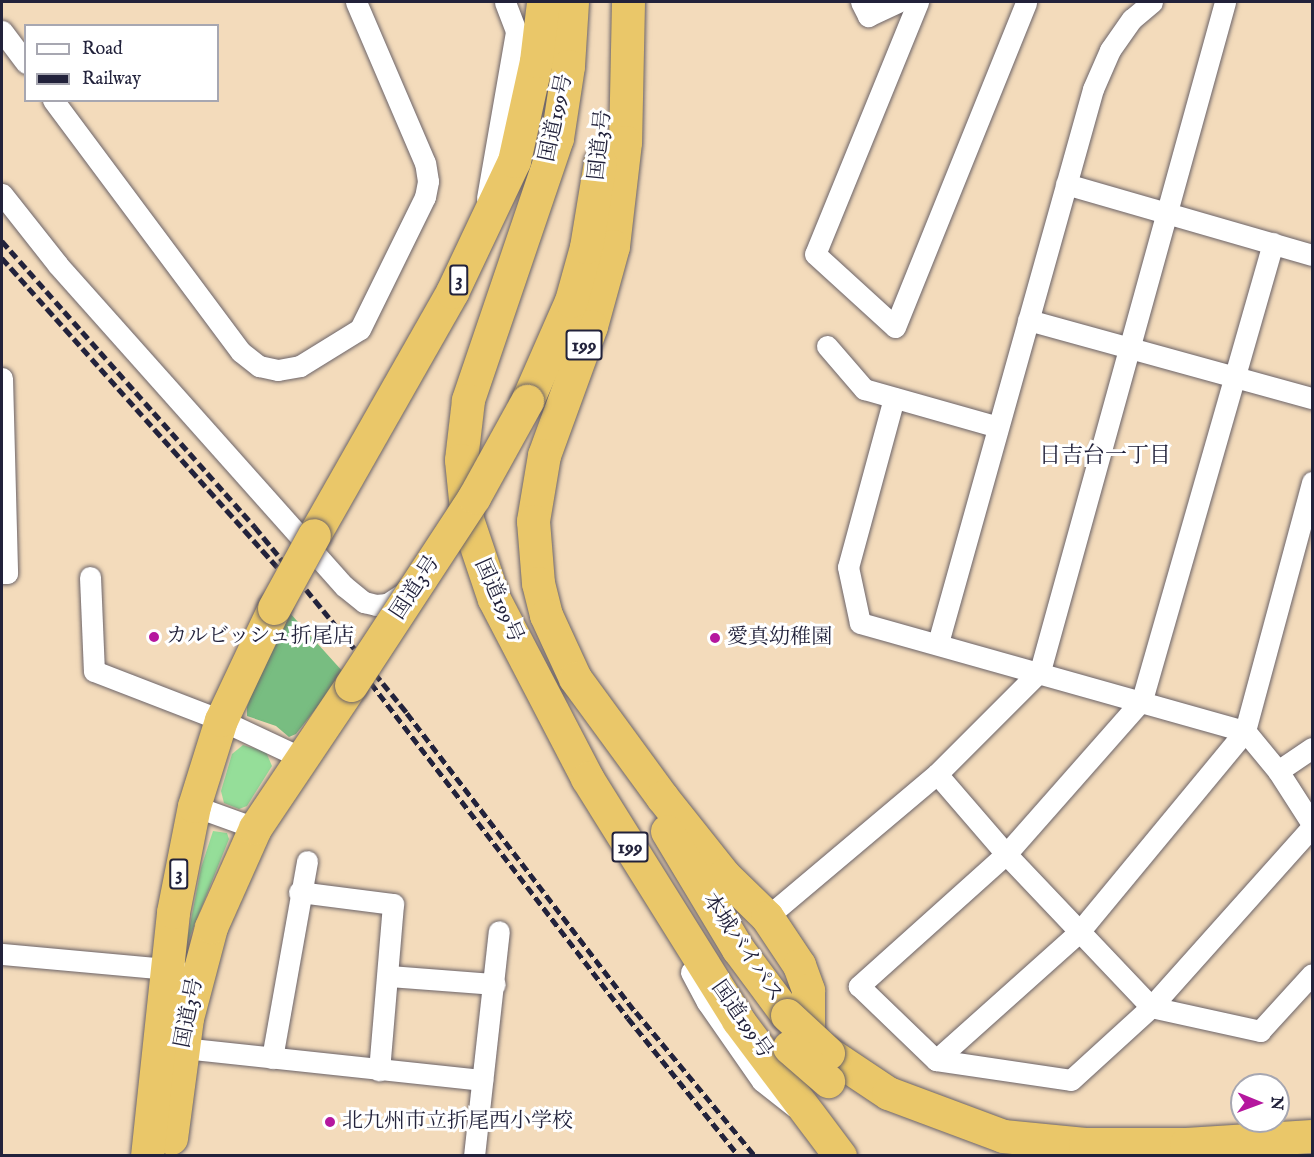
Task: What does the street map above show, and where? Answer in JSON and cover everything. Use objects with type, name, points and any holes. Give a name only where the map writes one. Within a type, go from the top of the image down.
[{"type":"highway","points":[[400,381],[447,293],[486,204],[516,109],[530,2]]},
{"type":"highway","name":"国道3号","points":[[147,1155],[181,971],[194,806],[221,720],[274,608],[472,254],[514,161],[536,61],[543,2]]},
{"type":"highway","points":[[476,371],[541,137],[556,64],[559,2]]},
{"type":"highway","name":"国道199号","points":[[572,2],[568,66],[557,138],[468,400],[461,460],[474,544],[494,599],[587,778],[738,1020],[824,1134]]},
{"type":"highway","name":"国道3号","points":[[169,1155],[183,1048],[181,971],[211,927],[255,828],[470,504],[527,401],[571,301],[586,247],[604,135],[610,2]]},
{"type":"highway","name":"国道199号","points":[[628,2],[625,142],[613,246],[591,326],[544,455],[533,521],[538,583],[546,615],[575,678],[695,839],[767,917],[804,976],[809,1003],[794,1029],[824,1134]]},
{"type":"highway","name":"本城バイパス","points":[[474,544],[500,600],[718,958],[765,1023],[794,1029]]},
{"type":"highway","name":"本城バイパス","points":[[575,678],[738,949],[794,1029],[828,1067],[892,1120],[951,1144],[994,1155]]},
{"type":"highway","name":"本城バイパス","points":[[828,1067],[888,1093],[1003,1136],[1096,1144],[1312,1136]]},
{"type":"street","points":[[54,102],[241,352],[260,366],[278,370],[300,366],[360,329],[425,198],[425,164],[356,2]]},
{"type":"street","points":[[486,204],[516,31],[505,2]]},
{"type":"street","points":[[861,2],[868,15],[898,2]]},
{"type":"street","points":[[918,2],[815,254],[895,327],[1026,2]]},
{"type":"street","points":[[938,643],[1093,90],[1110,50],[1132,19],[1152,2]]},
{"type":"street","points":[[767,917],[937,774],[1040,671],[1131,350],[1166,213],[1225,2]]},
{"type":"street","points":[[2,31],[24,60]]},
{"type":"street","points":[[1066,184],[1312,255]]},
{"type":"street","points":[[2,194],[58,265],[353,594],[364,602],[387,604],[474,544]]},
{"type":"street","points":[[894,398],[848,567],[860,623],[1040,671],[1142,700],[1245,731],[1278,771],[1312,825],[1151,1007],[1071,1080],[936,1060],[859,986],[1006,854],[1142,700],[1233,375],[1273,243]]},
{"type":"street","points":[[1028,320],[1312,398]]},
{"type":"street","points":[[827,346],[864,389],[998,427]]},
{"type":"street","points":[[2,378],[7,573],[2,573]]},
{"type":"street","points":[[936,1060],[1079,932],[1245,731],[1312,482]]},
{"type":"street","points":[[90,577],[94,671],[221,720],[300,757]]},
{"type":"street","points":[[1278,771],[1312,748]]},
{"type":"street","points":[[937,774],[1006,854],[1151,1007],[1260,1031],[1312,974]]},
{"type":"street","points":[[194,806],[255,828]]},
{"type":"street","points":[[272,1058],[299,892],[307,861]]},
{"type":"street","points":[[299,892],[393,904],[390,976],[379,1070]]},
{"type":"street","points":[[474,1155],[500,931]]},
{"type":"street","points":[[2,954],[181,971]]},
{"type":"street","points":[[390,976],[495,984]]},
{"type":"street","points":[[183,1048],[482,1080]]},
{"type":"green space","points":[[289,612],[344,673],[296,734],[289,737],[276,726],[247,716],[247,707],[267,650]]},
{"type":"green space","points":[[243,745],[266,752],[272,766],[247,806],[239,809],[224,803],[221,791],[232,754]]},
{"type":"green space","points":[[213,831],[227,833],[229,839],[186,946],[201,868]]},
{"type":"railway","points":[[2,241],[255,527],[407,713],[636,1012],[755,1156]]},
{"type":"railway","points":[[2,258],[277,567]]},
{"type":"railway","points":[[371,683],[628,1018],[739,1156]]},
{"type":"place","name":"カルビッシュ折尾店","points":[[154,637]]},
{"type":"place","name":"愛真幼稚園","points":[[715,638]]},
{"type":"place","name":"北九州市立折尾西小学校","points":[[330,1122]]},
{"type":"district","name":"日吉台一丁目","points":[[1105,457]]}]
